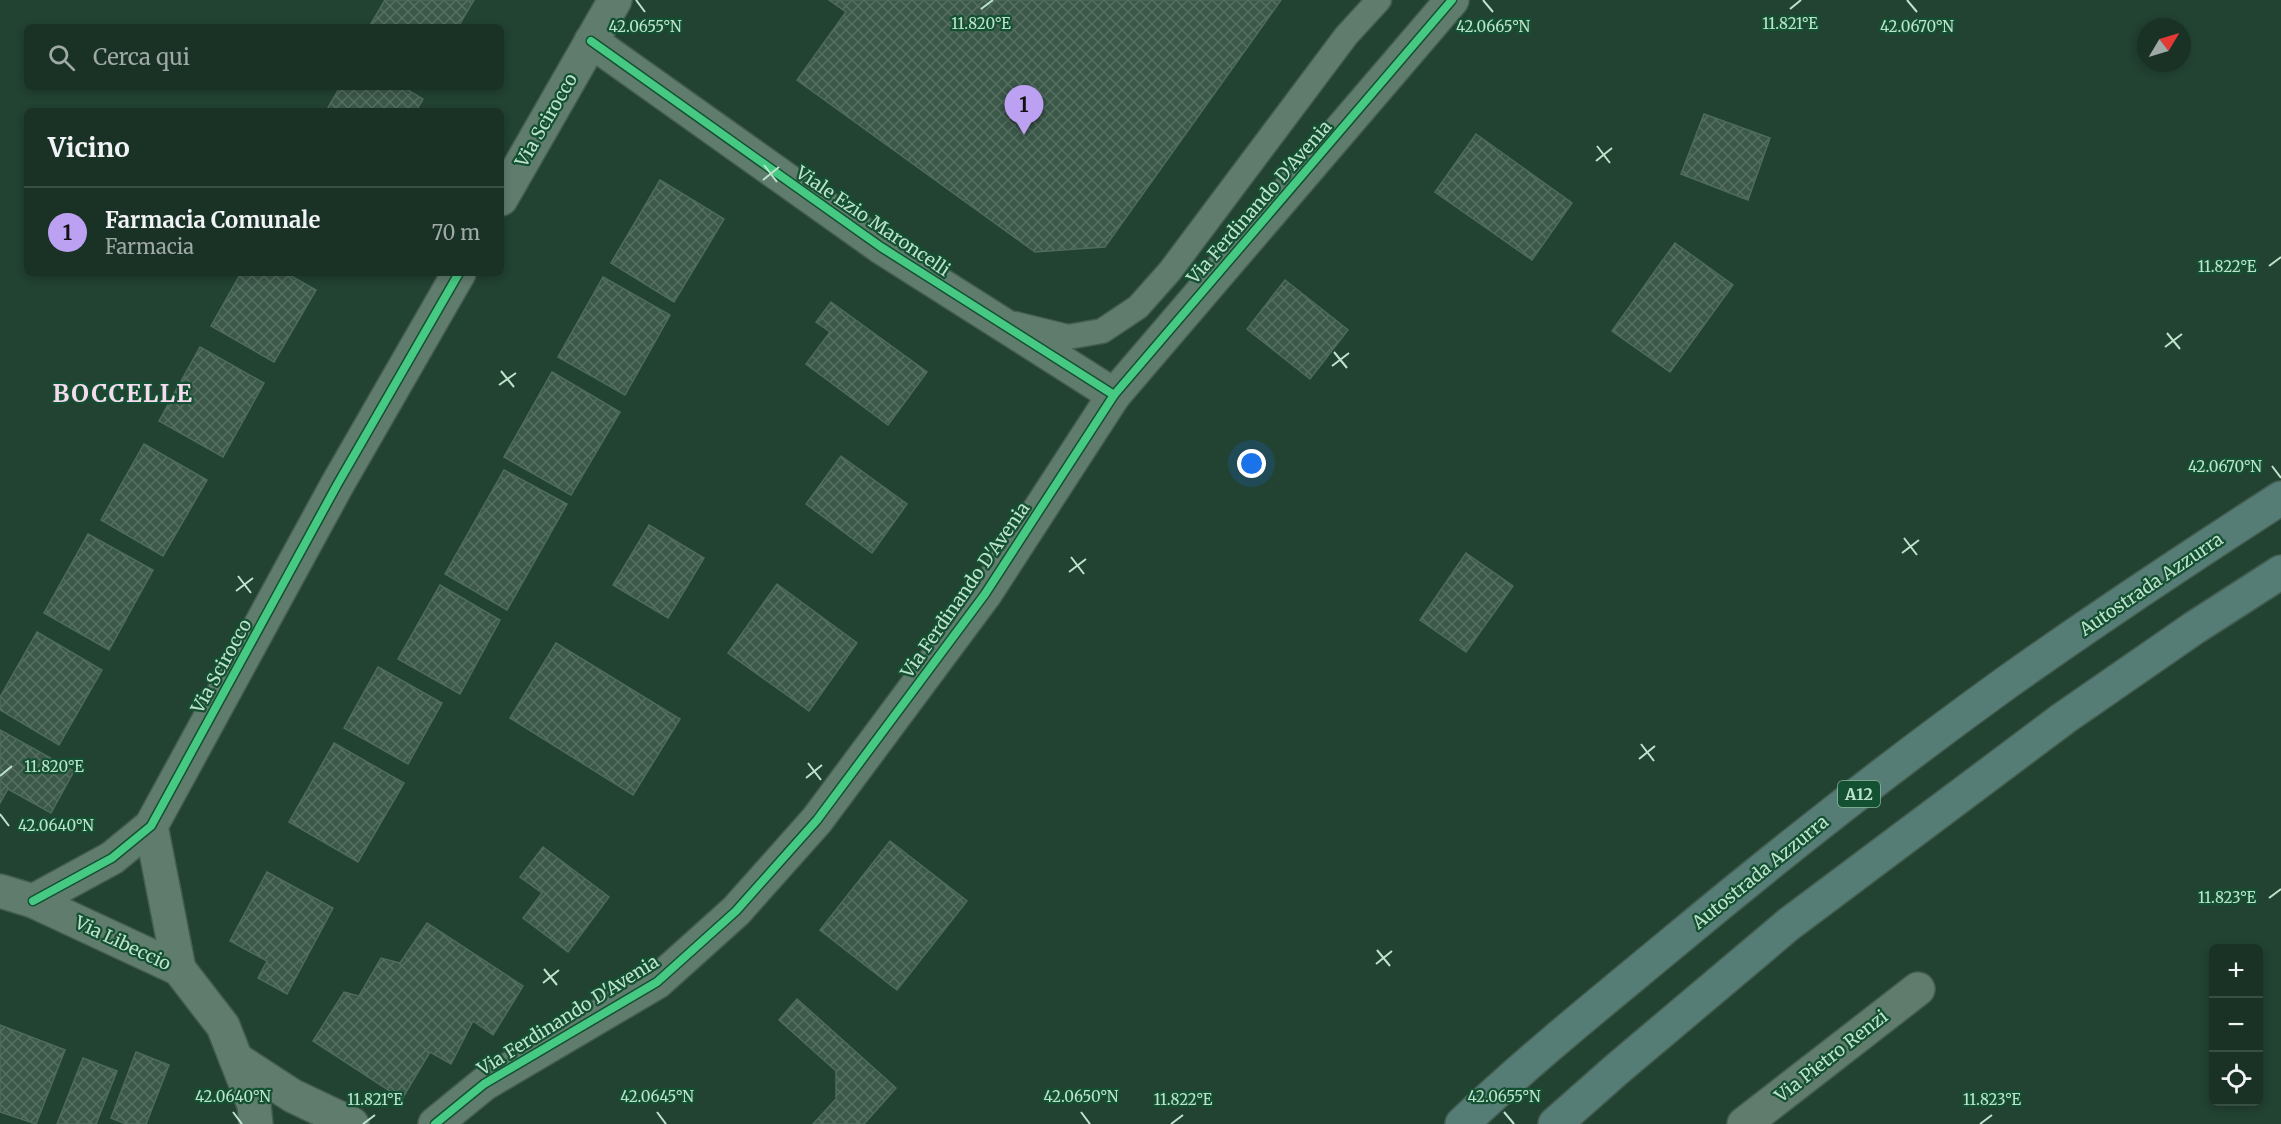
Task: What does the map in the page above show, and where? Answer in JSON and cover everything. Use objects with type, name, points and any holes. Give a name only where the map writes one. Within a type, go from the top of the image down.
[{"type":"highway","name":"Autostrada Azzurra","points":[[1462,1124],[1490,1097],[1778,855],[2005,684],[2167,571],[2281,498]]},
{"type":"highway","points":[[1555,1124],[1799,917],[2064,718],[2194,628],[2281,572]]},
{"type":"highway","points":[[1450,1124],[1490,1097]]},
{"type":"street","points":[[591,41],[615,0]]},
{"type":"street","name":"Via Ferdinando D'Avenia","points":[[435,1124],[484,1084],[657,982],[736,911],[817,820],[985,594],[1114,395],[1452,0]]},
{"type":"street","name":"Via Scirocco","points":[[504,194],[591,41]]},
{"type":"street","name":"Viale Ezio Maroncelli","points":[[591,41],[881,248],[1114,395]]},
{"type":"street","name":"Via Scirocco","points":[[33,901],[112,858],[151,826],[332,496],[457,276]]},
{"type":"street","points":[[151,826],[179,969]]},
{"type":"street","name":"Via Libeccio","points":[[0,891],[33,901],[179,969],[223,1026],[254,1105],[256,1124]]},
{"type":"street","name":"Via Pietro Renzi","points":[[1744,1124],[1918,989]]},
{"type":"street","points":[[236,1059],[293,1096],[352,1124]]},
{"type":"lane","points":[[994,320],[1068,337],[1102,331],[1138,308],[1170,271],[1346,36],[1379,0]]},
{"type":"building","points":[[385,0],[474,0],[460,24],[371,24]]},
{"type":"building","points":[[829,0],[1281,0],[1105,247],[1035,252],[797,80],[846,12]]},
{"type":"building","points":[[338,90],[408,90],[423,99],[418,108],[328,108]]},
{"type":"building","points":[[1704,114],[1770,138],[1748,200],[1681,174]]},
{"type":"building","points":[[1476,134],[1572,203],[1532,260],[1435,192]]},
{"type":"building","points":[[660,180],[724,219],[674,302],[611,263]]},
{"type":"building","points":[[1675,243],[1733,285],[1670,372],[1612,331]]},
{"type":"building","points":[[239,276],[291,276],[316,290],[274,362],[211,326]]},
{"type":"building","points":[[603,277],[670,315],[625,395],[558,357]]},
{"type":"building","points":[[1285,280],[1348,330],[1310,379],[1247,329]]},
{"type":"building","points":[[831,302],[927,372],[888,425],[806,364],[830,332],[816,322]]},
{"type":"building","points":[[200,347],[264,383],[223,457],[159,421]]},
{"type":"building","points":[[552,372],[620,412],[571,495],[504,457]]},
{"type":"building","points":[[144,444],[207,480],[163,556],[101,520]]},
{"type":"building","points":[[841,456],[907,504],[872,553],[806,504]]},
{"type":"building","points":[[504,470],[567,504],[507,610],[445,574]]},
{"type":"building","points":[[649,525],[704,558],[668,618],[613,585]]},
{"type":"building","points":[[88,534],[153,570],[109,650],[44,613]]},
{"type":"building","points":[[1466,553],[1513,586],[1466,652],[1420,620]]},
{"type":"building","points":[[777,584],[857,643],[809,711],[728,653]]},
{"type":"building","points":[[440,585],[500,620],[460,694],[398,659]]},
{"type":"building","points":[[37,632],[102,670],[59,745],[0,710],[0,697]]},
{"type":"building","points":[[556,643],[680,719],[633,795],[510,718]]},
{"type":"building","points":[[378,667],[442,703],[408,764],[344,728]]},
{"type":"building","points":[[0,730],[74,771],[51,813],[8,789],[0,803]]},
{"type":"building","points":[[334,743],[404,783],[358,862],[289,822]]},
{"type":"building","points":[[890,841],[967,901],[897,990],[820,930]]},
{"type":"building","points":[[543,847],[609,897],[568,952],[523,918],[542,893],[520,877]]},
{"type":"building","points":[[267,872],[333,908],[287,994],[258,978],[267,961],[230,941]]},
{"type":"building","points":[[427,923],[523,986],[493,1035],[473,1021],[451,1064],[430,1052],[402,1099],[313,1041],[344,992],[359,996],[381,958],[400,963]]},
{"type":"building","points":[[797,999],[896,1088],[864,1124],[813,1124],[836,1099],[836,1071],[779,1020]]},
{"type":"building","points":[[0,1025],[65,1050],[36,1124],[0,1112]]},
{"type":"building","points":[[136,1052],[169,1065],[146,1124],[126,1124],[111,1118]]},
{"type":"building","points":[[83,1058],[117,1071],[96,1124],[57,1124]]},
{"type":"cycle path","points":[[435,1124],[484,1084],[657,982],[736,911],[817,820],[985,594],[1114,395],[1452,0]]},
{"type":"cycle path","points":[[591,41],[881,247],[1114,395]]},
{"type":"cycle path","points":[[33,901],[112,858],[151,826],[337,485],[457,276]]},
{"type":"place","name":"Farmacia Comunale","points":[[1024,135]]},
{"type":"district","name":"BOCCELLE","points":[[123,393]]}]
